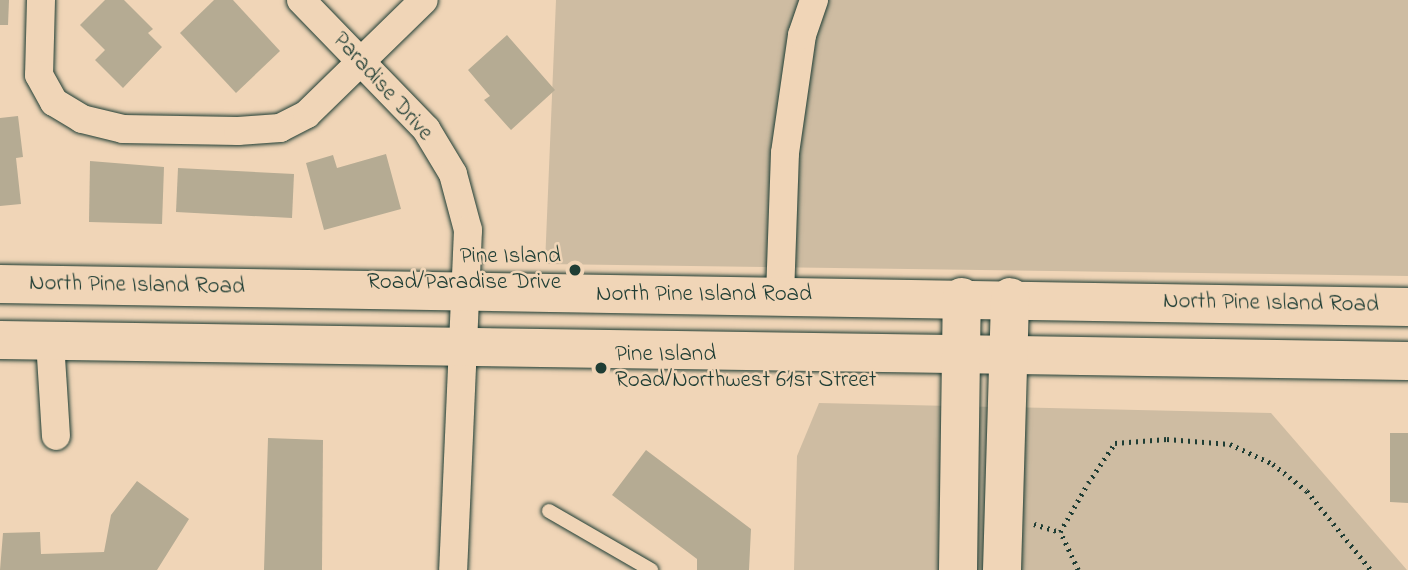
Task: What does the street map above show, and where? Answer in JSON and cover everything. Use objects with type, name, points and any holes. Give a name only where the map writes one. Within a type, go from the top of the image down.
[{"type":"main road","name":"North Pine Island Road","points":[[0,284],[465,293],[1010,297],[1408,307]]},
{"type":"main road","points":[[958,570],[962,297]]},
{"type":"main road","points":[[1002,570],[1010,297]]},
{"type":"main road","points":[[0,340],[1408,361]]},
{"type":"street","points":[[41,0],[39,75],[54,102],[82,119],[123,130],[280,128],[307,114],[424,0]]},
{"type":"street","name":"Paradise Drive","points":[[301,0],[426,129],[453,174],[468,230],[460,346],[453,570]]},
{"type":"street","points":[[780,296],[785,153],[802,35],[814,0]]},
{"type":"street","points":[[50,341],[56,436]]},
{"type":"lane","points":[[549,511],[651,570]]},
{"type":"path","points":[[1078,570],[1060,533],[1087,482],[1115,443],[1167,439],[1230,444],[1273,464],[1307,491],[1371,570]]},
{"type":"shaded area","points":[[556,0],[1408,0],[1408,276],[545,264]]},
{"type":"shaded area","points":[[819,403],[1271,413],[1407,570],[794,570],[797,456]]},
{"type":"building","points":[[0,0],[9,0],[8,25],[0,25]]},
{"type":"building","points":[[105,0],[124,0],[153,29],[148,33],[162,47],[123,88],[95,60],[105,50],[80,25]]},
{"type":"building","points":[[214,0],[233,0],[280,51],[236,93],[180,33]]},
{"type":"building","points":[[507,35],[555,90],[511,130],[484,100],[490,96],[468,70]]},
{"type":"building","points":[[18,116],[23,157],[16,158],[21,204],[0,206],[0,118]]},
{"type":"building","points":[[386,154],[401,209],[324,230],[306,163],[333,155],[337,168]]},
{"type":"building","points":[[90,161],[164,167],[162,224],[89,222]]},
{"type":"building","points":[[178,168],[294,174],[292,218],[176,212]]},
{"type":"building","points":[[1390,433],[1408,433],[1408,503],[1390,502]]},
{"type":"building","points":[[268,438],[323,440],[322,570],[264,570]]},
{"type":"building","points":[[646,450],[751,529],[749,570],[697,570],[697,559],[612,495]]},
{"type":"building","points":[[137,481],[189,519],[157,570],[0,570],[3,533],[40,532],[41,554],[104,552],[111,515]]},
{"type":"place","name":"Pine Island Road/Paradise Drive","points":[[575,270]]},
{"type":"place","name":"Pine Island Road/Northwest 61st Street","points":[[601,368]]}]
